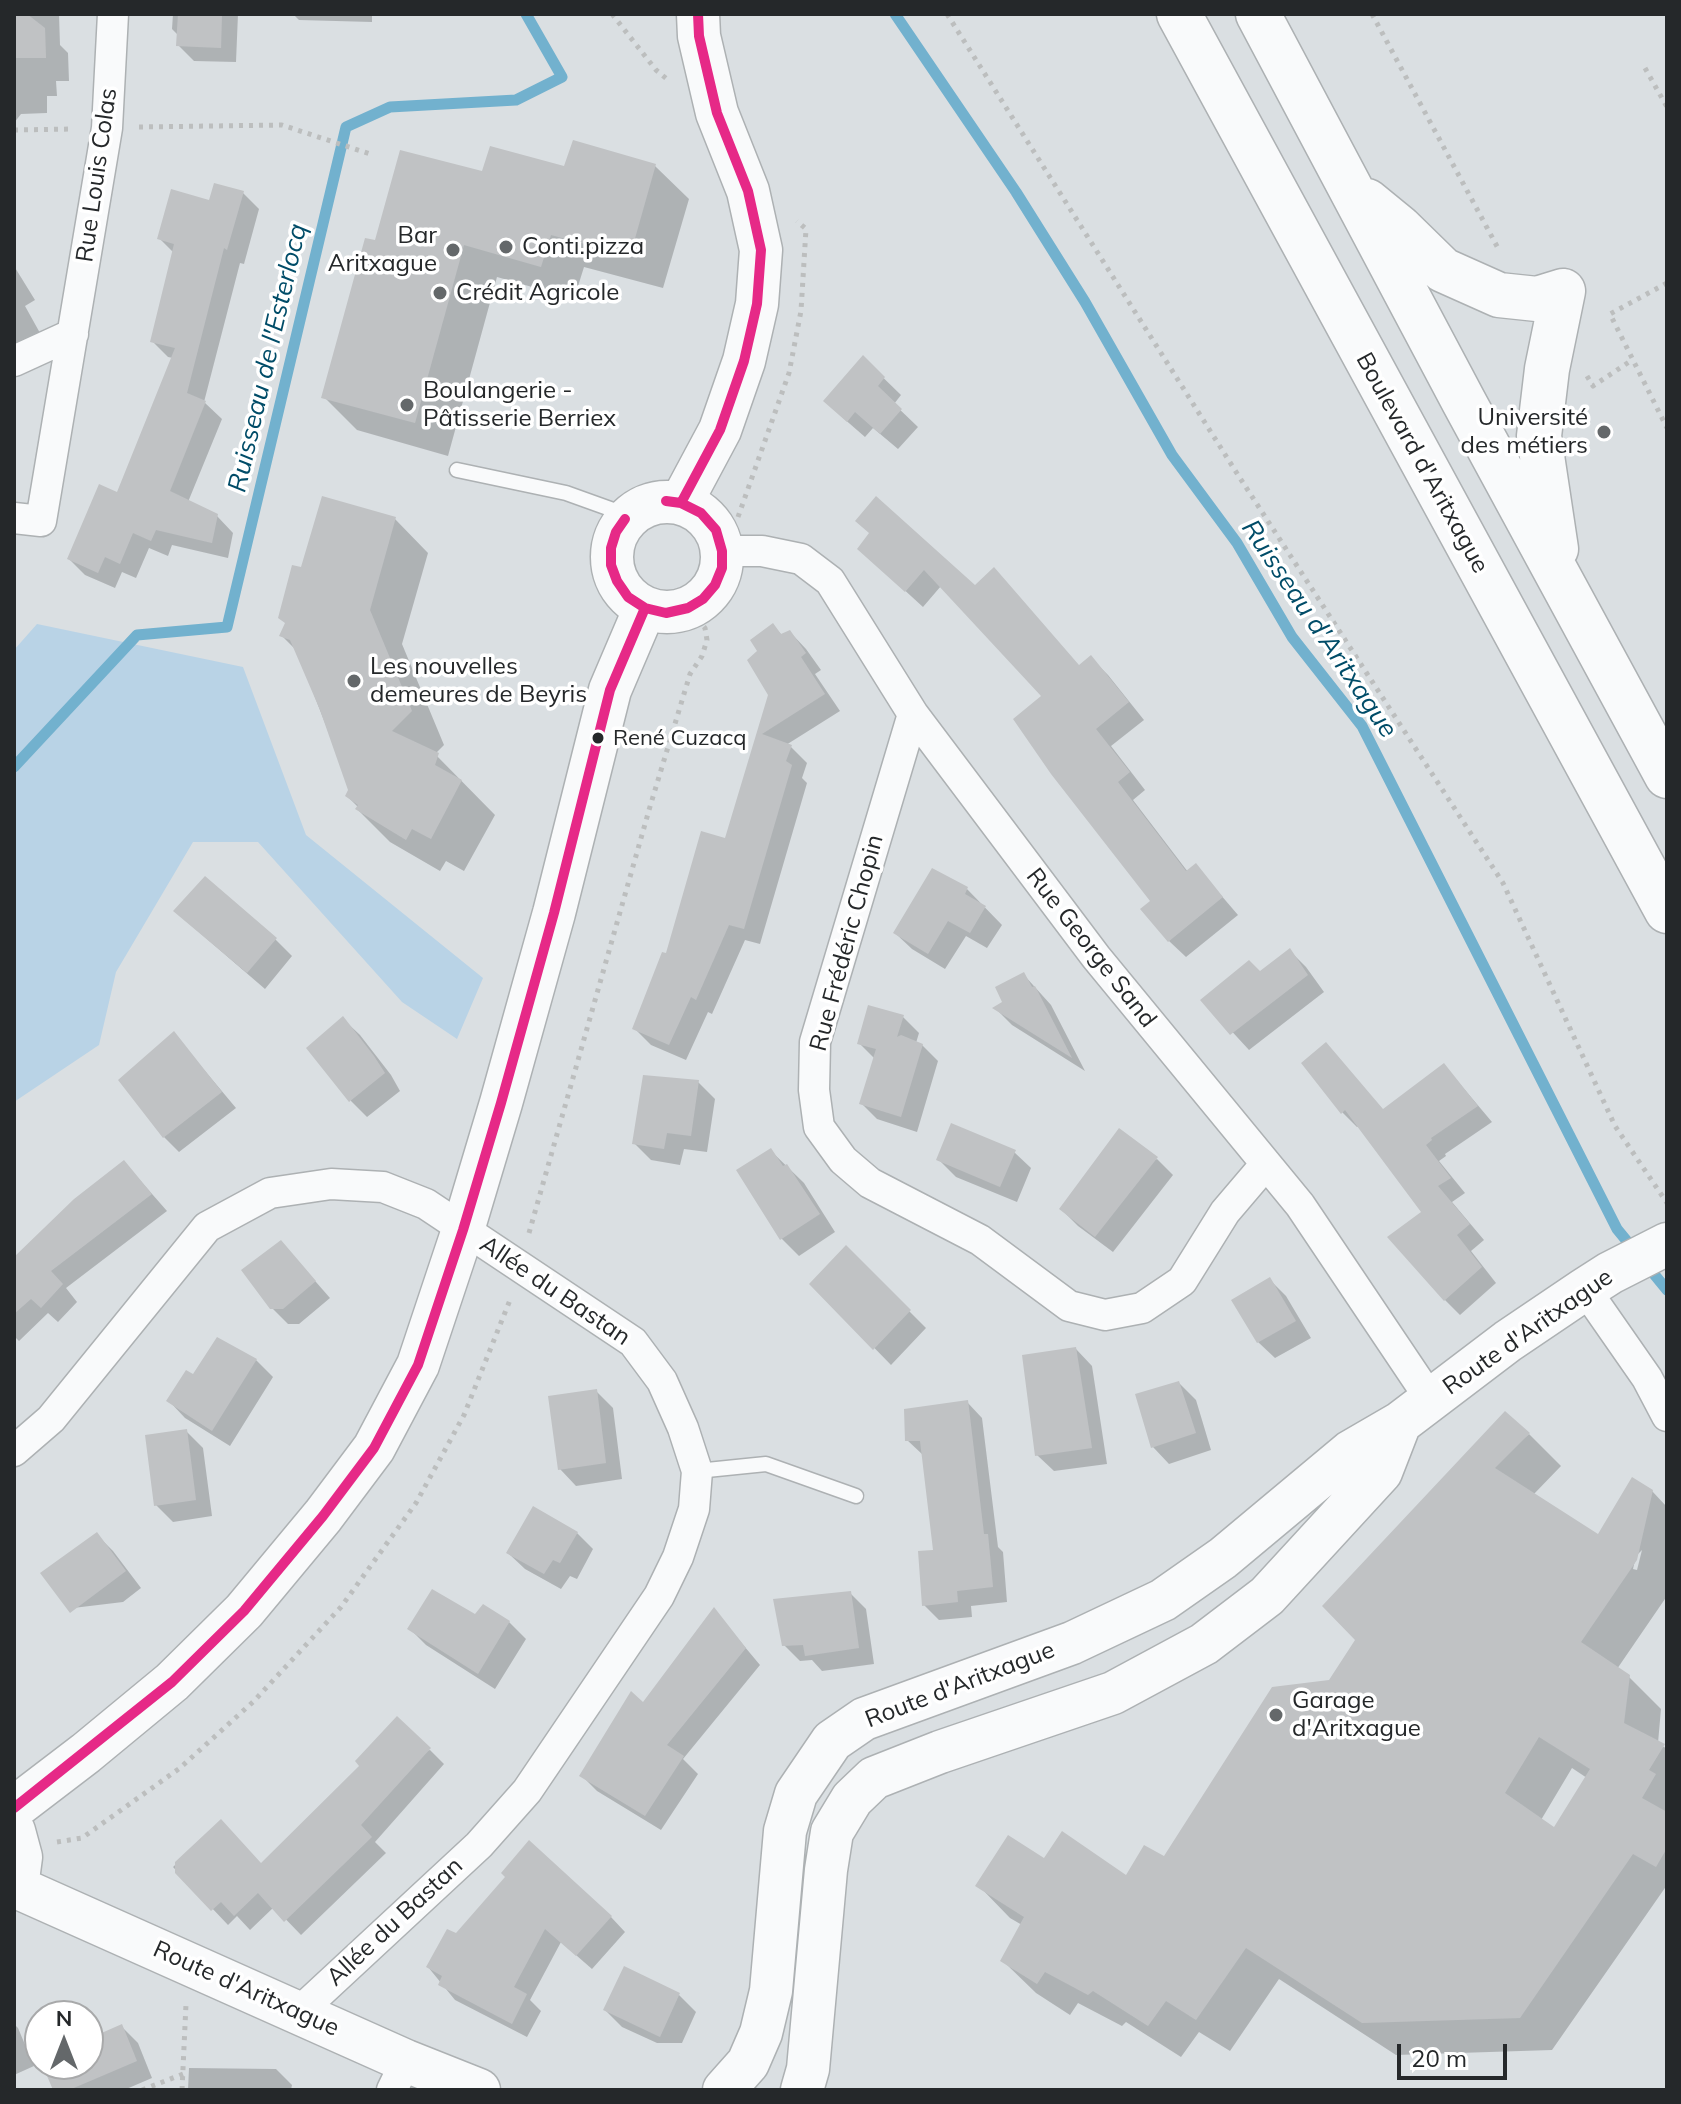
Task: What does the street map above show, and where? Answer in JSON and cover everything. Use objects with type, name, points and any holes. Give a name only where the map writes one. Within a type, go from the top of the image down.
[{"type":"main road","name":"Boulevard d'Aritxague","points":[[1179,14],[1667,911]]},
{"type":"main road","points":[[1258,14],[1667,776]]},
{"type":"main road","points":[[1350,188],[1400,228],[1443,270],[1547,312],[1539,436],[1563,584]]},
{"type":"street","name":"Rue Louis Colas","points":[[14,518],[41,521],[107,128],[113,14]]},
{"type":"street","points":[[681,503],[720,430],[744,361],[757,304],[761,250],[748,191],[717,113],[691,77],[699,36],[698,14]]},
{"type":"street","points":[[14,361],[73,334]]},
{"type":"street","points":[[651,503],[681,503],[701,513],[716,530],[722,551],[722,568],[715,585],[703,599],[688,608],[666,613],[645,608],[628,597],[611,565],[611,548],[616,532],[630,516],[651,503]]},
{"type":"street","name":"Rue George Sand","points":[[722,551],[762,551],[801,559],[830,581],[913,714],[1096,957],[1300,1205],[1415,1412]]},
{"type":"street","points":[[14,1808],[172,1682],[244,1611],[323,1516],[374,1448],[418,1365],[463,1230],[554,913],[610,690],[645,608]]},
{"type":"street","name":"Rue Frédéric Chopin","points":[[913,714],[815,1042],[814,1090],[819,1127],[843,1160],[870,1183],[980,1240],[1069,1306],[1105,1315],[1142,1308],[1182,1281],[1225,1212],[1265,1165]]},
{"type":"street","name":"Allée du Bastan","points":[[14,1451],[51,1419],[207,1227],[270,1193],[331,1184],[383,1187],[426,1204],[633,1342],[662,1381],[683,1428],[697,1471],[694,1509],[678,1557],[659,1596],[527,1791],[479,1845],[299,2012]]},
{"type":"street","name":"Route d'Aritxague","points":[[724,2090],[748,2063],[761,2033],[771,1991],[785,1831],[796,1794],[832,1741],[864,1719],[1072,1643],[1163,1600],[1223,1558],[1350,1452],[1415,1412],[1508,1341],[1585,1289],[1652,1252]]},
{"type":"street","points":[[1585,1289],[1647,1378],[1667,1416]]},
{"type":"street","points":[[802,2090],[808,2069],[832,1832],[852,1799],[874,1778],[1113,1693],[1204,1644],[1267,1596],[1381,1472],[1415,1412]]},
{"type":"street","points":[[14,1831],[21,1857],[14,1884]]},
{"type":"street","name":"Route d'Aritxague","points":[[14,1884],[299,2012],[399,2076],[479,2090]]},
{"type":"lane","points":[[457,470],[566,493],[630,516]]},
{"type":"lane","points":[[697,1471],[766,1464],[856,1496]]},
{"type":"path","points":[[612,14],[656,70],[691,77]]},
{"type":"path","points":[[947,14],[1238,475],[1503,883],[1615,1126],[1667,1203]]},
{"type":"path","points":[[1372,14],[1509,268],[1547,312],[1593,386],[1632,360]]},
{"type":"path","points":[[1645,68],[1667,107]]},
{"type":"path","points":[[14,130],[282,125],[370,154]]},
{"type":"path","points":[[1667,283],[1610,314],[1667,428]]},
{"type":"path","points":[[182,2090],[187,1963]]},
{"type":"path","points":[[142,2090],[183,2074]]},
{"type":"shaded area","points":[[37,624],[243,667],[306,835],[483,978],[457,1039],[402,1002],[258,842],[193,842],[116,972],[99,1045],[14,1102],[14,650]]},
{"type":"building","points":[[14,14],[27,14],[45,28],[46,58],[14,58]]},
{"type":"building","points":[[178,14],[222,14],[221,48],[176,46]]},
{"type":"building","points":[[573,140],[656,164],[630,256],[551,235],[541,267],[464,245],[415,423],[321,398],[365,238],[375,240],[400,150],[482,171],[490,146],[564,166]]},
{"type":"building","points":[[214,183],[244,191],[227,250],[224,248],[187,393],[206,401],[170,491],[218,514],[212,543],[156,530],[151,541],[133,533],[120,564],[105,557],[98,573],[67,559],[99,484],[117,492],[175,348],[150,342],[174,244],[157,239],[171,189],[209,200]]},
{"type":"building","points":[[863,355],[885,377],[878,386],[902,409],[880,434],[855,412],[847,422],[823,401]]},
{"type":"building","name":"Les nouvelles demeures de Beyris","points":[[322,496],[396,517],[370,610],[412,711],[392,731],[439,753],[435,765],[462,780],[431,839],[412,829],[406,840],[355,809],[358,805],[345,796],[348,790],[320,710],[290,640],[279,636],[285,623],[278,618],[292,565],[301,567]]},
{"type":"building","points":[[876,496],[975,585],[994,567],[1079,665],[1091,655],[1129,702],[1096,729],[1130,772],[1118,782],[1186,871],[1196,863],[1223,897],[1168,942],[1140,909],[1150,901],[1051,774],[1013,719],[1041,696],[924,570],[905,592],[857,549],[869,533],[855,521]]},
{"type":"building","points":[[773,623],[781,634],[790,630],[806,653],[801,657],[825,694],[762,734],[792,745],[786,761],[792,765],[744,929],[729,925],[696,1000],[691,997],[669,1045],[632,1029],[662,952],[666,953],[701,831],[725,838],[768,695],[747,660],[757,651],[750,640]]},
{"type":"building","points":[[932,868],[968,887],[965,894],[986,906],[970,933],[948,921],[928,954],[893,933]]},
{"type":"building","points":[[205,876],[277,938],[247,973],[173,911]]},
{"type":"building","points":[[1290,948],[1308,975],[1230,1035],[1200,1000],[1249,960],[1260,971]]},
{"type":"building","points":[[1024,972],[1032,987],[1035,986],[1072,1058],[992,1008],[1002,1002],[995,987]]},
{"type":"building","points":[[868,1005],[904,1015],[897,1037],[901,1035],[923,1044],[901,1117],[859,1104],[876,1049],[857,1044]]},
{"type":"building","points":[[343,1016],[385,1073],[349,1102],[306,1048]]},
{"type":"building","points":[[174,1031],[222,1092],[163,1138],[118,1080]]},
{"type":"building","points":[[1326,1042],[1383,1109],[1444,1063],[1478,1106],[1431,1138],[1426,1145],[1451,1178],[1438,1186],[1470,1224],[1457,1235],[1482,1267],[1444,1301],[1387,1237],[1421,1212],[1345,1110],[1341,1114],[1301,1063]]},
{"type":"building","points":[[643,1075],[699,1080],[691,1136],[667,1133],[664,1149],[632,1144]]},
{"type":"building","points":[[951,1123],[1016,1150],[1000,1187],[936,1160]]},
{"type":"building","points":[[1119,1128],[1158,1157],[1095,1237],[1059,1209]]},
{"type":"building","points":[[771,1148],[783,1166],[787,1164],[820,1214],[780,1240],[736,1170]]},
{"type":"building","points":[[124,1160],[152,1194],[51,1271],[63,1284],[41,1308],[31,1299],[14,1314],[14,1257],[74,1199]]},
{"type":"building","points":[[281,1240],[316,1281],[283,1309],[270,1309],[241,1270]]},
{"type":"building","points":[[846,1245],[911,1310],[873,1350],[809,1284]]},
{"type":"building","points":[[1270,1277],[1296,1321],[1257,1343],[1231,1300]]},
{"type":"building","points":[[217,1337],[257,1359],[212,1431],[166,1401],[186,1370],[193,1374]]},
{"type":"building","points":[[1076,1347],[1092,1448],[1035,1456],[1022,1355]]},
{"type":"building","points":[[1179,1381],[1196,1433],[1151,1448],[1135,1394]]},
{"type":"building","points":[[597,1389],[606,1463],[558,1470],[548,1396]]},
{"type":"building","points":[[968,1400],[993,1587],[957,1591],[958,1602],[922,1606],[918,1551],[933,1550],[920,1441],[905,1441],[904,1409]]},
{"type":"building","points":[[1505,1411],[1530,1433],[1495,1468],[1598,1534],[1632,1477],[1653,1490],[1637,1560],[1581,1642],[1630,1675],[1624,1723],[1665,1744],[1649,1770],[1656,1774],[1642,1798],[1667,1812],[1667,1848],[1656,1867],[1633,1854],[1520,2018],[1362,2023],[1246,1948],[1196,2020],[1166,2001],[1148,2026],[1093,1991],[1088,1995],[1045,1972],[1037,1984],[1000,1961],[1024,1917],[975,1886],[1008,1835],[1044,1858],[1062,1831],[1126,1875],[1144,1845],[1164,1856],[1272,1687],[1329,1680],[1355,1640],[1322,1606]],"holes":[[[1539,1737],[1590,1769],[1554,1827],[1505,1793]]]},
{"type":"building","points":[[187,1429],[196,1500],[154,1506],[145,1435]]},
{"type":"building","points":[[533,1506],[578,1532],[560,1563],[553,1560],[544,1574],[506,1553]]},
{"type":"building","points":[[97,1532],[126,1571],[70,1613],[40,1573]]},
{"type":"building","points":[[432,1589],[475,1614],[483,1604],[510,1621],[478,1674],[407,1629]]},
{"type":"building","points":[[851,1591],[859,1648],[805,1656],[803,1645],[782,1646],[773,1599]]},
{"type":"building","points":[[714,1607],[746,1648],[667,1745],[684,1756],[645,1816],[579,1776],[631,1691],[643,1702]]},
{"type":"building","points":[[397,1716],[431,1748],[361,1825],[372,1837],[284,1922],[258,1893],[234,1916],[221,1902],[211,1911],[175,1873],[175,1862],[221,1819],[261,1863],[359,1766],[355,1761]]},
{"type":"building","points":[[529,1840],[612,1916],[576,1956],[545,1929],[514,1987],[527,1994],[512,2024],[438,1985],[442,1976],[426,1967],[447,1929],[456,1933],[505,1877],[501,1873]]},
{"type":"building","points":[[624,1966],[680,1993],[660,2037],[603,2010]]},
{"type":"building","points":[[122,2024],[137,2061],[104,2075],[104,2032]]},
{"type":"building","points":[[49,2080],[92,2080],[69,2090],[53,2090]]},
{"type":"waterway","name":"Ruisseau de l'Esterlocq","points":[[14,767],[137,635],[227,627],[346,127],[390,107],[516,100],[562,77],[526,14]]},
{"type":"waterway","name":"Ruisseau d'Aritxague","points":[[895,14],[1016,192],[1085,302],[1172,455],[1237,543],[1292,637],[1362,726],[1617,1229],[1667,1290]]},
{"type":"transit line","points":[[681,503],[720,430],[744,361],[757,304],[761,250],[748,191],[717,113],[699,36],[698,14]]},
{"type":"transit line","points":[[625,519],[616,532],[611,548],[611,565],[628,597],[645,608],[666,613],[688,608],[703,599],[715,585],[722,568],[722,551],[716,530],[701,513],[681,503],[666,501]]},
{"type":"transit line","points":[[14,1808],[172,1682],[244,1611],[323,1516],[374,1448],[418,1365],[501,1103],[554,913],[610,690],[645,608]]},
{"type":"place","name":"Conti.pizza","points":[[506,247]]},
{"type":"place","name":"Bar Aritxague","points":[[453,250]]},
{"type":"place","name":"Crédit Agricole","points":[[440,293]]},
{"type":"place","name":"Boulangerie - Pâtisserie Berriex","points":[[407,405]]},
{"type":"place","name":"Université des métiers","points":[[1604,432]]},
{"type":"place","name":"Les nouvelles demeures de Beyris","points":[[354,681]]},
{"type":"place","name":"René Cuzacq","points":[[598,738]]},
{"type":"place","name":"Garage d'Aritxague","points":[[1276,1715]]}]
